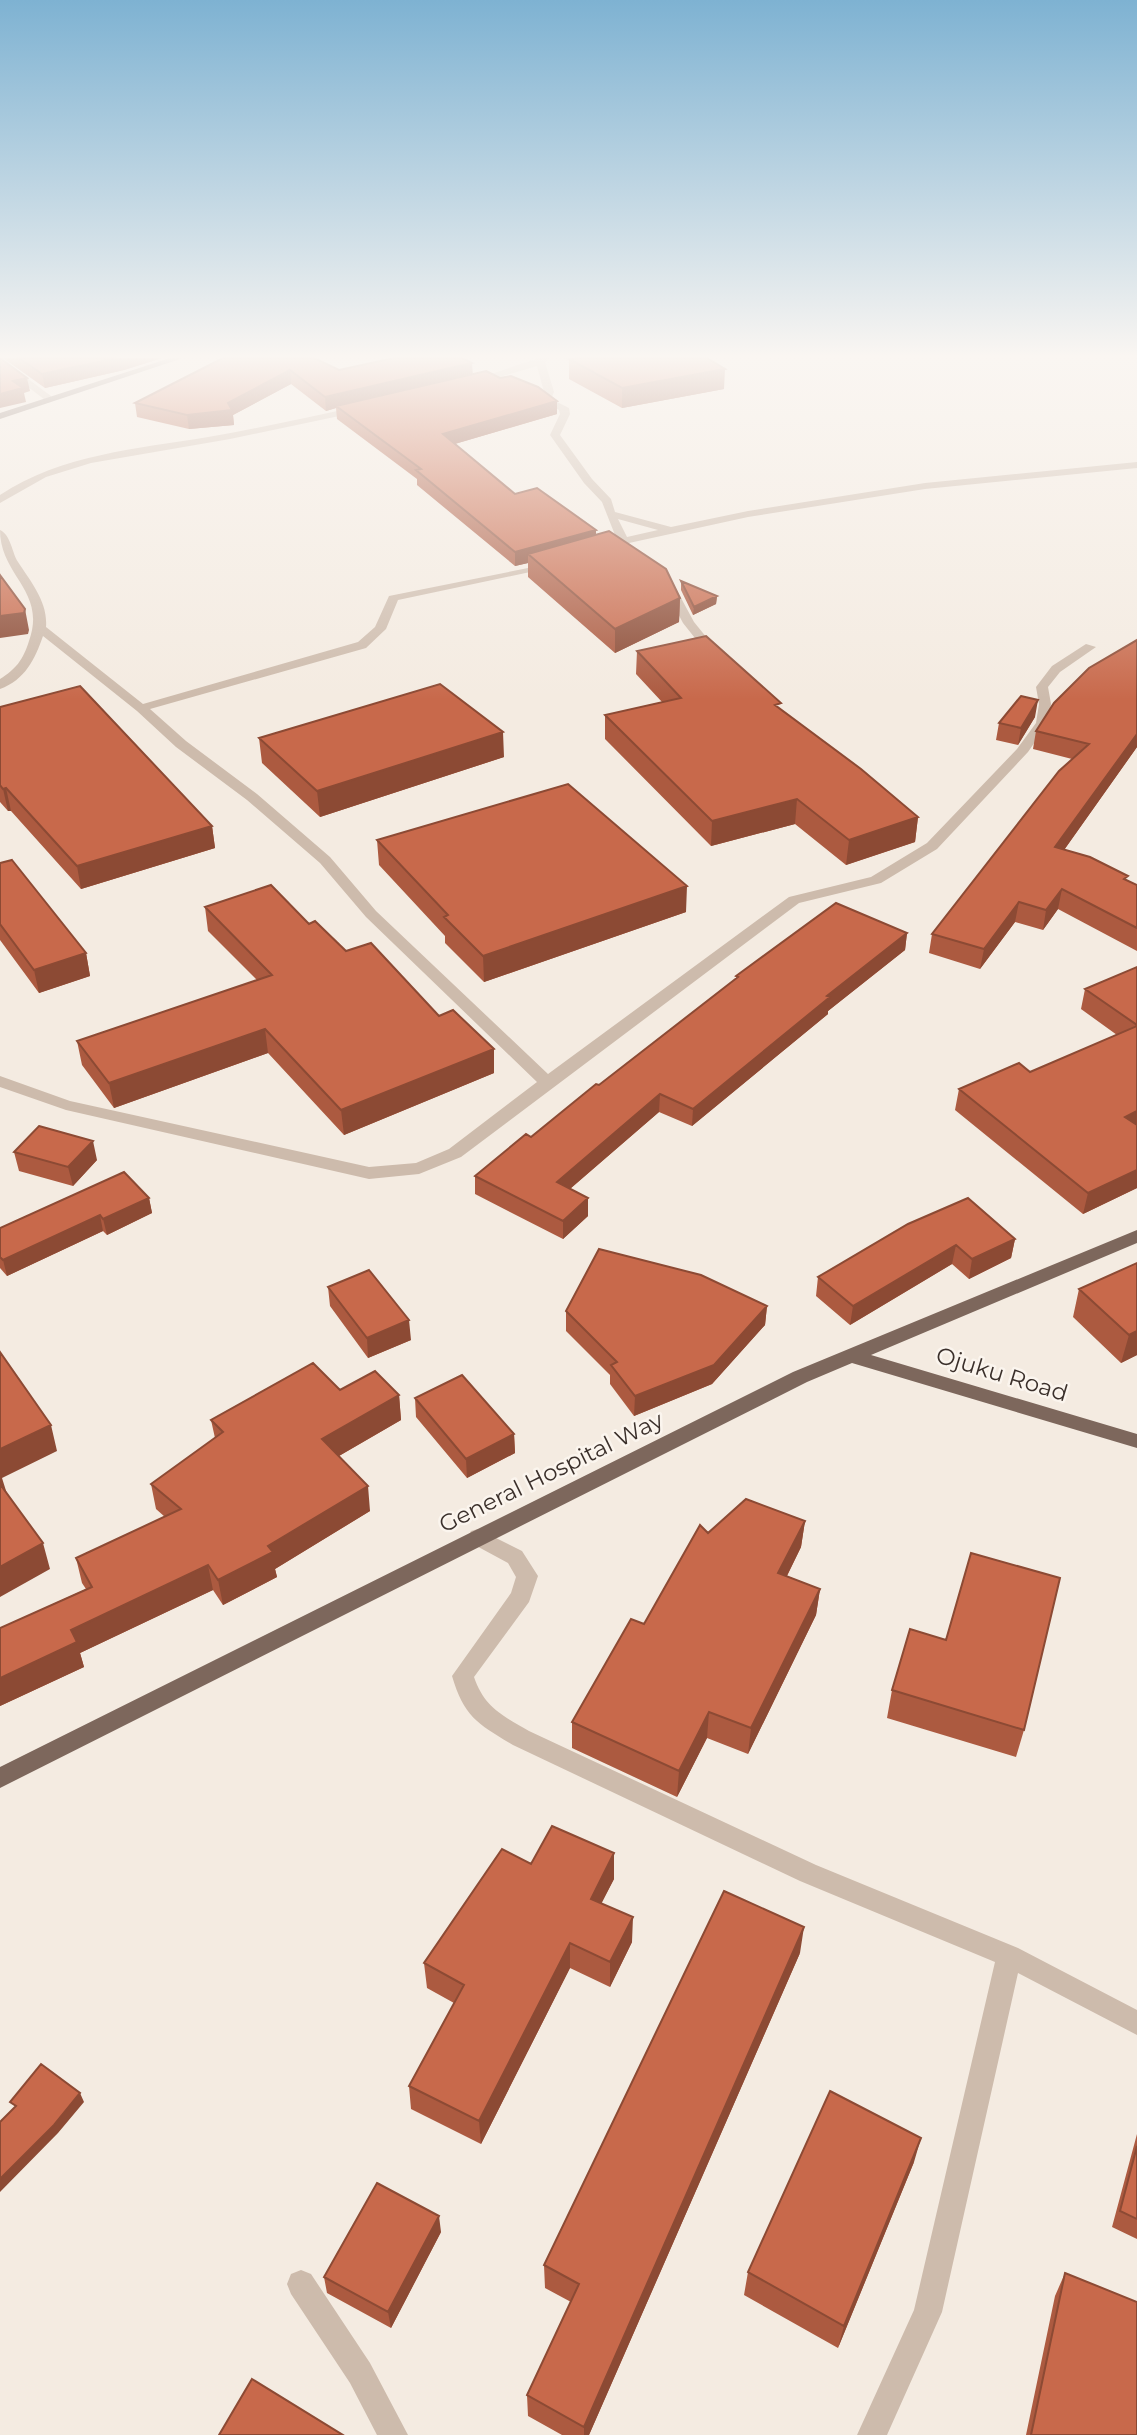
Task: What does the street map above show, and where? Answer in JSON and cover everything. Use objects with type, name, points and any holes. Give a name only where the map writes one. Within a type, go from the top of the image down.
[{"type":"main road","name":"General Hospital Way","points":[[1,1777],[800,1377],[1137,1236]]},
{"type":"main road","name":"Ojuku Road","points":[[852,1356],[1137,1441]]},
{"type":"street","points":[[0,500],[27,481],[58,472]]},
{"type":"street","points":[[581,472],[607,501],[610,514],[634,564]]},
{"type":"street","points":[[590,554],[623,541],[676,532],[748,514],[925,486],[1077,472]]},
{"type":"street","points":[[610,514],[676,532]]},
{"type":"street","points":[[0,533],[12,562],[26,579],[41,615],[40,628],[29,659],[19,671],[0,685]]},
{"type":"street","points":[[141,708],[362,645],[380,629],[393,598],[505,576],[566,560]]},
{"type":"street","points":[[662,582],[672,589],[689,623],[720,662]]},
{"type":"street","points":[[40,628],[141,708],[181,744],[252,797],[325,860],[371,914],[547,1082]]},
{"type":"street","points":[[0,1081],[66,1105],[369,1173],[419,1168],[455,1153],[794,901],[876,880],[896,870],[1029,742],[1042,723],[1045,704],[1042,687],[1056,669],[1090,647]]},
{"type":"street","points":[[478,1537],[515,1557],[527,1576],[521,1596],[463,1676],[470,1699],[489,1718],[521,1738],[808,1873],[1009,1956],[1137,2023]]},
{"type":"street","points":[[872,2435],[928,2312],[1009,1956]]},
{"type":"street","points":[[301,2284],[360,2372],[393,2435]]},
{"type":"building","points":[[418,472],[488,472],[515,494],[537,488],[596,530],[515,552]]},
{"type":"building","points":[[609,531],[666,569],[680,598],[615,629],[528,554]]},
{"type":"building","points":[[0,575],[25,609],[24,613],[0,616]]},
{"type":"building","points":[[681,581],[717,596],[694,607]]},
{"type":"building","points":[[706,636],[781,703],[775,705],[861,769],[918,817],[849,840],[797,799],[712,821],[605,715],[681,698],[637,651]]},
{"type":"building","points":[[1137,640],[1137,734],[1055,847],[1090,857],[1128,876],[1124,879],[1137,885],[1137,928],[1062,889],[1046,910],[1019,902],[984,949],[932,934],[1059,771],[1089,744],[1036,731],[1054,703],[1089,668]]},
{"type":"building","points":[[440,684],[503,732],[317,791],[259,738]]},
{"type":"building","points":[[80,686],[212,826],[77,866],[6,788],[3,789],[0,785],[0,707]]},
{"type":"building","points":[[1021,696],[1038,700],[1021,728],[999,723]]},
{"type":"building","points":[[568,784],[687,886],[483,956],[444,917],[448,915],[377,840]]},
{"type":"building","points":[[12,860],[86,953],[34,970],[0,924],[0,863]]},
{"type":"building","points":[[271,885],[309,924],[315,921],[346,951],[371,943],[439,1016],[453,1010],[494,1049],[341,1110],[265,1029],[109,1083],[77,1041],[272,975],[205,907]]},
{"type":"building","points":[[836,903],[907,933],[827,996],[830,997],[693,1109],[660,1094],[557,1182],[588,1198],[563,1221],[475,1176],[526,1134],[531,1137],[596,1084],[599,1085],[738,977],[736,976]]},
{"type":"building","points":[[1137,967],[1137,1025],[1085,989]]},
{"type":"building","points":[[1137,1026],[1137,1111],[1125,1117],[1137,1125],[1137,1170],[1088,1193],[959,1089],[1019,1063],[1030,1072]]},
{"type":"building","points":[[39,1126],[93,1141],[68,1167],[14,1152]]},
{"type":"building","points":[[124,1172],[149,1198],[103,1219],[100,1215],[3,1260],[0,1257],[0,1228]]},
{"type":"building","points":[[968,1198],[1015,1239],[972,1259],[956,1245],[853,1306],[818,1277],[908,1224]]},
{"type":"building","points":[[599,1249],[701,1275],[767,1306],[714,1365],[635,1396],[611,1365],[617,1362],[566,1311]]},
{"type":"building","points":[[1137,1263],[1137,1331],[1129,1335],[1079,1289]]},
{"type":"building","points":[[369,1270],[409,1320],[367,1338],[328,1287]]},
{"type":"building","points":[[0,1352],[51,1425],[0,1449]]},
{"type":"building","points":[[313,1363],[340,1390],[375,1371],[399,1395],[322,1439],[368,1486],[268,1546],[273,1552],[218,1580],[208,1565],[71,1630],[77,1642],[0,1678],[0,1628],[92,1587],[76,1558],[181,1509],[151,1484],[223,1432],[211,1420]]},
{"type":"building","points":[[462,1375],[514,1434],[466,1459],[415,1398]]},
{"type":"building","points":[[0,1484],[43,1543],[0,1567]]},
{"type":"building","points":[[746,1499],[805,1521],[778,1573],[820,1589],[751,1728],[709,1712],[679,1771],[572,1722],[631,1619],[644,1624],[700,1525],[708,1533]]},
{"type":"building","points":[[971,1553],[1060,1578],[1024,1730],[892,1690],[910,1629],[946,1640]]},
{"type":"building","points":[[552,1826],[614,1853],[591,1899],[633,1917],[610,1962],[570,1943],[479,2121],[409,2086],[464,1985],[424,1963],[502,1849],[531,1864]]},
{"type":"building","points":[[724,1891],[804,1927],[584,2427],[527,2395],[579,2284],[544,2265]]},
{"type":"building","points":[[41,2064],[80,2093],[54,2125],[0,2179],[0,2122],[16,2106],[10,2102]]},
{"type":"building","points":[[830,2091],[921,2138],[844,2326],[748,2272]]},
{"type":"building","points":[[1137,2146],[1137,2219],[1120,2211]]},
{"type":"building","points":[[377,2183],[439,2216],[388,2312],[324,2277]]},
{"type":"building","points":[[1065,2273],[1137,2302],[1137,2435],[1031,2435]]},
{"type":"building","points":[[252,2379],[343,2435],[219,2435]]}]
